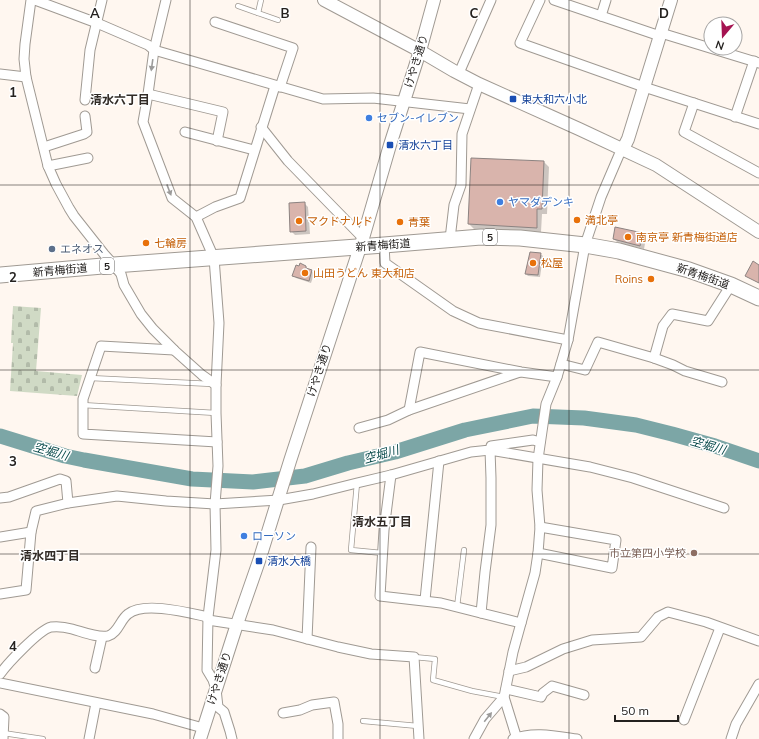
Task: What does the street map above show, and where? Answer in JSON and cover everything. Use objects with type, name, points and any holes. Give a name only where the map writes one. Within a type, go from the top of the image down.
[{"type":"main road","name":"新青梅街道","points":[[0,275],[214,258],[361,242],[384,245],[481,237],[520,238],[585,245],[619,251],[690,270],[731,285],[759,298]]},
{"type":"street","points":[[31,0],[24,59],[26,77],[48,166],[56,184],[69,208],[121,274],[124,285],[141,314],[153,329],[174,350],[202,375],[216,384]]},
{"type":"street","points":[[35,0],[97,23],[148,45],[154,50],[323,99],[373,98],[470,109]]},
{"type":"street","points":[[85,100],[90,50],[102,0]]},
{"type":"street","points":[[166,0],[154,50],[143,122],[172,198],[196,218],[214,258],[219,323],[216,384],[218,466],[216,550],[208,618],[207,670],[216,689],[218,707],[224,712],[232,739]]},
{"type":"street","points":[[324,0],[479,84],[656,165],[759,232]]},
{"type":"street","name":"けやき通り","points":[[201,734],[280,497],[290,461],[361,242],[420,51],[434,0]]},
{"type":"street","points":[[459,73],[491,0]]},
{"type":"street","points":[[540,0],[520,42],[644,87],[759,124]]},
{"type":"street","points":[[554,0],[601,16],[756,62],[735,116]]},
{"type":"street","points":[[601,16],[606,0]]},
{"type":"street","points":[[576,739],[551,735],[532,735],[515,738],[505,693],[508,671],[535,573],[538,554],[540,527],[537,490],[538,459],[546,406],[557,378],[568,340],[585,245],[601,197],[616,161],[628,140],[671,0]]},
{"type":"street","points":[[196,218],[215,207],[240,198],[261,127],[293,48],[215,22]]},
{"type":"street","points":[[0,74],[26,77]]},
{"type":"street","points":[[450,239],[454,205],[461,185],[462,134],[479,84]]},
{"type":"street","points":[[148,94],[223,112],[217,141]]},
{"type":"street","points":[[694,103],[684,132],[759,173]]},
{"type":"street","points":[[44,147],[87,132],[86,116]]},
{"type":"street","points":[[261,127],[288,161],[361,242]]},
{"type":"street","points":[[185,132],[254,150]]},
{"type":"street","points":[[48,166],[88,158]]},
{"type":"street","points":[[384,245],[385,264],[453,311],[479,323],[568,340]]},
{"type":"street","points":[[654,358],[663,326],[672,314],[708,321],[731,285]]},
{"type":"street","points":[[561,364],[585,370],[598,342],[654,358],[685,371],[722,382]]},
{"type":"street","points":[[174,350],[101,346],[82,399],[82,434],[217,442]]},
{"type":"street","points":[[409,410],[420,352],[557,378]]},
{"type":"street","points":[[359,428],[388,420],[409,410],[521,372]]},
{"type":"street","points":[[481,613],[491,525],[491,446],[540,440]]},
{"type":"street","points":[[0,594],[26,590],[31,532],[36,511],[68,503],[117,496],[166,501],[216,503],[313,494],[357,482],[391,475],[471,452],[490,450],[590,467],[633,478],[724,508]]},
{"type":"street","points":[[425,600],[439,461]]},
{"type":"street","points":[[391,475],[384,530],[380,596],[441,603],[522,623]]},
{"type":"street","points":[[0,498],[60,479],[66,481],[68,503]]},
{"type":"street","points":[[538,554],[612,568],[616,540],[540,527]]},
{"type":"street","points":[[0,537],[31,532]]},
{"type":"street","points":[[307,639],[311,547]]},
{"type":"street","points":[[0,674],[36,636],[52,627],[60,626],[102,637],[111,635],[117,630],[127,615],[134,610],[144,608],[162,608],[273,630],[371,654],[414,657],[419,739]]},
{"type":"street","points":[[508,671],[526,667],[563,649],[592,640],[641,637],[658,617],[668,612],[706,622],[759,641]]},
{"type":"street","points":[[684,720],[720,628]]},
{"type":"street","points":[[95,668],[102,637]]},
{"type":"street","points":[[0,683],[153,714],[201,734]]},
{"type":"street","points":[[731,739],[736,724],[755,700],[759,684]]},
{"type":"street","points":[[505,693],[541,697],[543,693],[552,686],[584,695]]},
{"type":"street","points":[[474,739],[485,719],[505,693]]},
{"type":"street","points":[[89,739],[96,702]]},
{"type":"street","points":[[283,713],[300,710],[312,705],[334,702],[338,724],[338,739]]},
{"type":"street","points":[[0,714],[4,718],[3,736]]},
{"type":"lane","points":[[258,13],[261,0]]},
{"type":"lane","points":[[238,6],[278,20]]},
{"type":"lane","points":[[90,378],[216,384]]},
{"type":"lane","points":[[82,405],[216,413]]},
{"type":"lane","points":[[357,482],[351,550],[382,552]]},
{"type":"lane","points":[[457,607],[464,550]]},
{"type":"lane","points":[[414,657],[435,659],[433,680],[472,690],[505,693]]},
{"type":"lane","points":[[362,721],[418,726]]},
{"type":"lane","points":[[3,736],[43,739]]},
{"type":"green space","points":[[13,306],[41,308],[36,371],[82,375],[77,396],[10,391],[13,343],[11,343]]},
{"type":"building","points":[[471,158],[544,161],[542,209],[537,209],[537,228],[468,224]]},
{"type":"building","points":[[305,202],[306,231],[290,232],[289,203]]},
{"type":"building","points":[[615,227],[643,233],[640,246],[613,239]]},
{"type":"building","points":[[530,252],[541,253],[538,275],[525,274]]},
{"type":"building","points":[[753,261],[759,265],[759,283],[745,276]]},
{"type":"building","points":[[300,263],[306,266],[306,268],[312,270],[309,281],[292,276],[296,265],[299,266]]},
{"type":"waterway","name":"空堀川","points":[[0,436],[65,456],[84,460],[192,479],[253,482],[305,476],[348,463],[395,452],[465,430],[533,416],[584,418],[636,425],[715,446],[759,461]]},
{"type":"place","name":"東大和六小北","points":[[513,99]]},
{"type":"place","name":"セブン-イレブン","points":[[369,118]]},
{"type":"place","name":"清水六丁目","points":[[390,145]]},
{"type":"place","name":"ヤマダデンキ","points":[[500,202]]},
{"type":"place","name":"満北亭","points":[[577,220]]},
{"type":"place","name":"マクドナルド","points":[[299,221]]},
{"type":"place","name":"青葉","points":[[400,222]]},
{"type":"place","name":"南京亭 新青梅街道店","points":[[628,237]]},
{"type":"place","name":"七輪房","points":[[146,243]]},
{"type":"place","name":"エネオス","points":[[52,249]]},
{"type":"place","name":"松屋","points":[[533,263]]},
{"type":"place","name":"山田うどん 東大和店","points":[[305,273]]},
{"type":"place","name":"Roins","points":[[651,279]]},
{"type":"place","name":"ローソン","points":[[244,536]]},
{"type":"place","name":"市立第四小学校","points":[[694,553]]},
{"type":"place","name":"清水大橋","points":[[259,561]]},
{"type":"district","name":"清水六丁目","points":[[120,99]]},
{"type":"district","name":"清水五丁目","points":[[382,521]]},
{"type":"district","name":"清水四丁目","points":[[50,555]]}]
